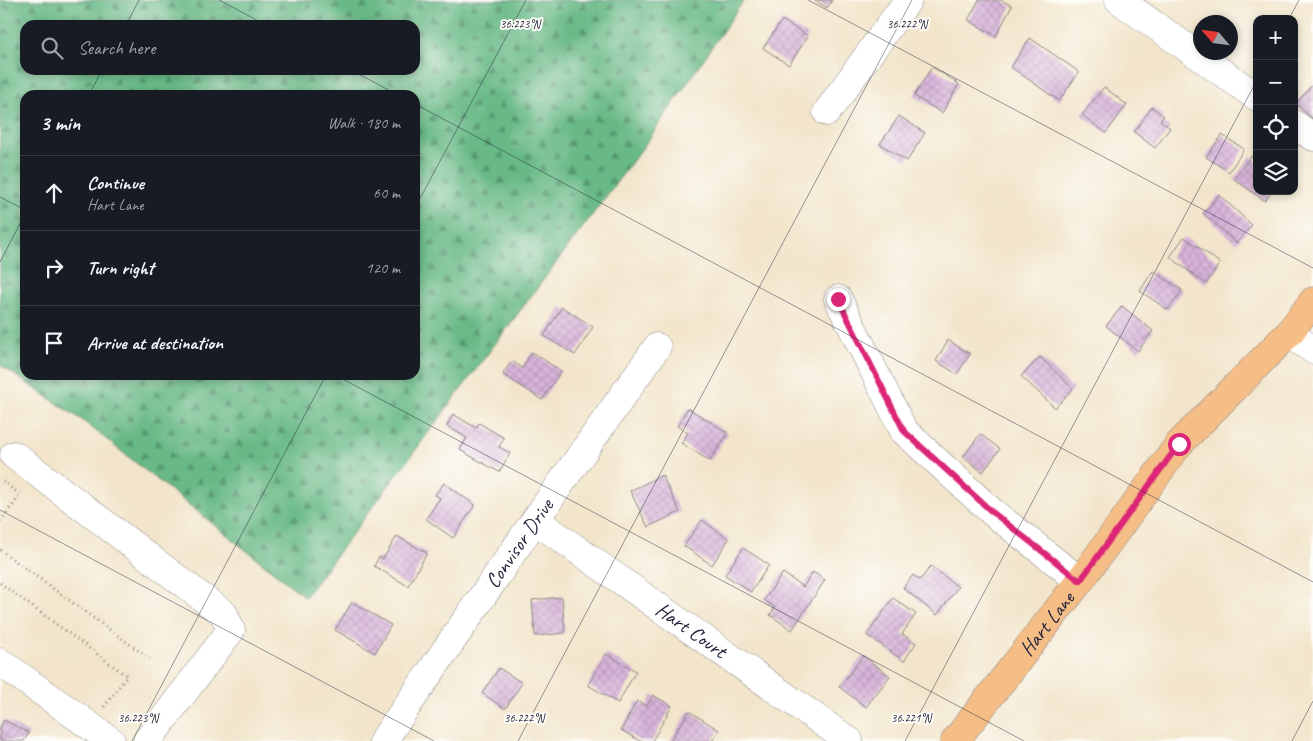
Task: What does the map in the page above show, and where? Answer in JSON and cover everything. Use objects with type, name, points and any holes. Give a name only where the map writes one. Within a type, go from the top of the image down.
[{"type":"main road","name":"Hart Lane","points":[[955,741],[1080,581],[1179,444],[1289,333],[1313,301]]},
{"type":"street","points":[[827,112],[908,0]]},
{"type":"street","points":[[1119,0],[1253,94]]},
{"type":"street","points":[[1298,127],[1313,137]]},
{"type":"street","points":[[838,299],[904,431],[991,511],[1080,581]]},
{"type":"street","points":[[1289,333],[1313,350]]},
{"type":"street","name":"Convisor Drive","points":[[383,741],[657,347]]},
{"type":"street","points":[[4,463],[224,614],[231,630],[147,741]]},
{"type":"street","name":"Hart Court","points":[[535,520],[849,741]]},
{"type":"street","points":[[0,662],[111,741]]},
{"type":"path","points":[[0,521],[21,495],[4,463]]},
{"type":"path","points":[[0,550],[150,660]]},
{"type":"path","points":[[0,583],[127,676],[104,707]]},
{"type":"green space","points":[[0,0],[744,0],[647,142],[305,597],[82,420],[22,380],[420,380],[420,90],[20,90],[20,378],[0,365]]},
{"type":"building","points":[[814,0],[832,0],[827,8]]},
{"type":"building","points":[[979,0],[1001,0],[1012,6],[996,36],[968,20]]},
{"type":"building","points":[[782,20],[808,36],[789,65],[763,48]]},
{"type":"building","points":[[1030,38],[1079,72],[1059,101],[1011,67]]},
{"type":"building","points":[[932,67],[959,84],[942,113],[914,96]]},
{"type":"building","points":[[1313,84],[1313,119],[1298,106],[1298,102]]},
{"type":"building","points":[[1104,87],[1127,105],[1106,133],[1082,115]]},
{"type":"building","points":[[1152,107],[1164,116],[1160,120],[1170,128],[1155,148],[1134,132]]},
{"type":"building","points":[[899,116],[925,133],[907,161],[880,144]]},
{"type":"building","points":[[1222,135],[1244,149],[1229,172],[1206,157]]},
{"type":"building","points":[[1251,156],[1253,158],[1253,192],[1234,179]]},
{"type":"building","points":[[1219,195],[1252,225],[1236,243],[1203,213]]},
{"type":"building","points":[[1257,195],[1269,195],[1265,201]]},
{"type":"building","points":[[1184,237],[1220,263],[1206,284],[1170,257]]},
{"type":"building","points":[[1153,271],[1182,290],[1168,310],[1140,291]]},
{"type":"building","points":[[1122,306],[1153,331],[1138,351],[1106,326]]},
{"type":"building","points":[[562,307],[593,327],[575,355],[544,336]]},
{"type":"building","points":[[948,340],[970,354],[957,374],[936,361]]},
{"type":"building","points":[[532,352],[561,371],[542,400],[503,374],[512,361],[522,368]]},
{"type":"building","points":[[1040,357],[1073,389],[1055,408],[1021,376]]},
{"type":"building","points":[[688,408],[728,433],[710,461],[681,443],[688,433],[677,426]]},
{"type":"building","points":[[453,414],[476,428],[479,423],[504,438],[499,447],[510,453],[499,472],[460,450],[467,438],[447,426]]},
{"type":"building","points":[[980,434],[1000,449],[983,472],[963,457]]},
{"type":"building","points":[[662,475],[680,512],[648,527],[630,491]]},
{"type":"building","points":[[444,483],[475,505],[453,538],[426,519],[440,498],[435,495]]},
{"type":"building","points":[[702,520],[729,539],[712,565],[684,546]]},
{"type":"building","points":[[397,536],[427,553],[408,586],[374,566],[379,557],[383,559]]},
{"type":"building","points":[[743,548],[769,565],[751,592],[725,575]]},
{"type":"building","points":[[931,566],[958,587],[937,615],[903,588],[913,575],[920,580]]},
{"type":"building","points":[[813,572],[825,580],[792,630],[770,615],[775,608],[764,600],[783,573],[803,587]]},
{"type":"building","points":[[562,597],[565,633],[535,636],[532,600]]},
{"type":"building","points":[[893,598],[916,614],[902,634],[916,643],[904,661],[867,635]]},
{"type":"building","points":[[352,602],[391,625],[375,653],[335,630]]},
{"type":"building","points":[[606,654],[636,671],[618,703],[588,685]]},
{"type":"building","points":[[863,656],[890,676],[866,707],[839,687]]},
{"type":"building","points":[[499,668],[522,683],[505,709],[482,693]]},
{"type":"building","points":[[653,695],[672,706],[652,741],[640,741],[621,730],[637,701],[647,706]]},
{"type":"building","points":[[689,711],[719,730],[712,741],[670,741]]},
{"type":"building","points":[[4,720],[29,733],[24,741],[0,741],[0,727]]},
{"type":"route","points":[[838,299],[904,431],[991,511],[1080,581],[1179,444]]}]
